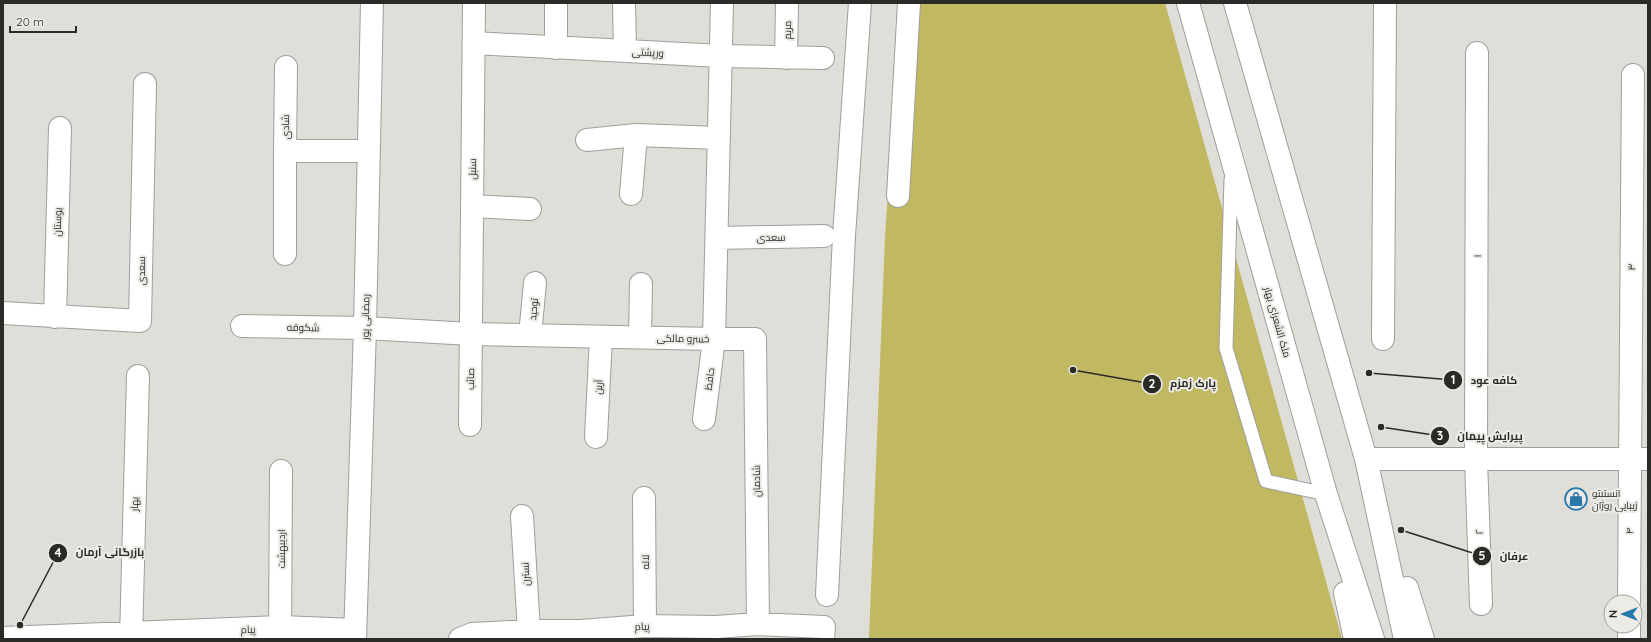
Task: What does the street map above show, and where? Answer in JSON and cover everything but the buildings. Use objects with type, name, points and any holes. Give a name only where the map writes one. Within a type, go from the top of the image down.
[{"type":"street","name":"رمضانی پور","points":[[357,636],[372,3]]},
{"type":"street","name":"سنبل","points":[[471,334],[474,3]]},
{"type":"street","points":[[556,3],[556,48]]},
{"type":"street","points":[[624,3],[625,51]]},
{"type":"street","name":"خسرو مالکی","points":[[364,328],[471,334],[714,339],[722,3]]},
{"type":"street","name":"مریم","points":[[786,58],[787,3]]},
{"type":"street","points":[[827,595],[844,236],[860,3]]},
{"type":"street","points":[[898,196],[909,3]]},
{"type":"street","name":"ملک الشعرای بهار","points":[[1188,3],[1326,494],[1373,639]]},
{"type":"street","points":[[1235,3],[1366,459],[1423,639]]},
{"type":"street","points":[[1383,339],[1385,3]]},
{"type":"street","name":"ورپشتی","points":[[474,43],[721,56],[823,58]]},
{"type":"street","name":"۱","points":[[1476,459],[1477,54]]},
{"type":"street","name":"شادی","points":[[286,67],[285,151],[369,151]]},
{"type":"street","name":"۳","points":[[1633,75],[1639,459]]},
{"type":"street","name":"سعدی","points":[[3,314],[140,321],[145,84]]},
{"type":"street","name":"بوستان","points":[[55,317],[60,128]]},
{"type":"street","points":[[587,140],[636,135],[719,138]]},
{"type":"street","points":[[631,194],[636,135]]},
{"type":"street","points":[[285,151],[285,254]]},
{"type":"street","points":[[472,206],[530,209]]},
{"type":"street","name":"سعدی","points":[[717,238],[824,236]]},
{"type":"street","name":"توحید","points":[[530,335],[535,283]]},
{"type":"street","points":[[640,337],[641,284]]},
{"type":"street","name":"شکوفه","points":[[242,326],[364,328]]},
{"type":"street","name":"صائب","points":[[470,425],[471,334]]},
{"type":"street","name":"آرین","points":[[596,437],[600,337]]},
{"type":"street","name":"شادمان","points":[[714,339],[755,339],[758,624]]},
{"type":"street","name":"حافظ","points":[[704,419],[714,339]]},
{"type":"street","name":"بهار","points":[[131,636],[138,376]]},
{"type":"street","points":[[1366,459],[1639,459]]},
{"type":"street","points":[[1366,459],[1406,639]]},
{"type":"street","name":"۲","points":[[1476,459],[1481,604]]},
{"type":"street","name":"۴","points":[[1630,594],[1639,459]]},
{"type":"street","name":"اردیبهشت","points":[[281,471],[281,633]]},
{"type":"street","points":[[1326,494],[1355,639]]},
{"type":"street","name":"لاله","points":[[644,498],[645,626]]},
{"type":"street","name":"نسترن","points":[[522,516],[529,631]]},
{"type":"street","name":"پیام","points":[[460,639],[472,634],[529,631],[582,635],[645,626],[716,633],[758,624],[824,633]]},
{"type":"street","name":"پیام","points":[[3,638],[281,633],[357,636]]},
{"type":"lane","points":[[1232,159],[1226,348],[1266,481],[1326,494]]},
{"type":"shaded area","points":[[901,3],[1165,3],[1342,639],[869,639],[885,237]]},
{"type":"place","name":"پارک زمزم","points":[[1073,370]]},
{"type":"place","name":"کافه عود","points":[[1369,373]]},
{"type":"place","name":"پیرایش پیمان","points":[[1381,427]]},
{"type":"place","name":"انستیتو زیبایی روژان","points":[[1576,499]]},
{"type":"place","name":"عرفان","points":[[1401,530]]},
{"type":"place","name":"بازرگانی آرمان","points":[[20,625]]}]
